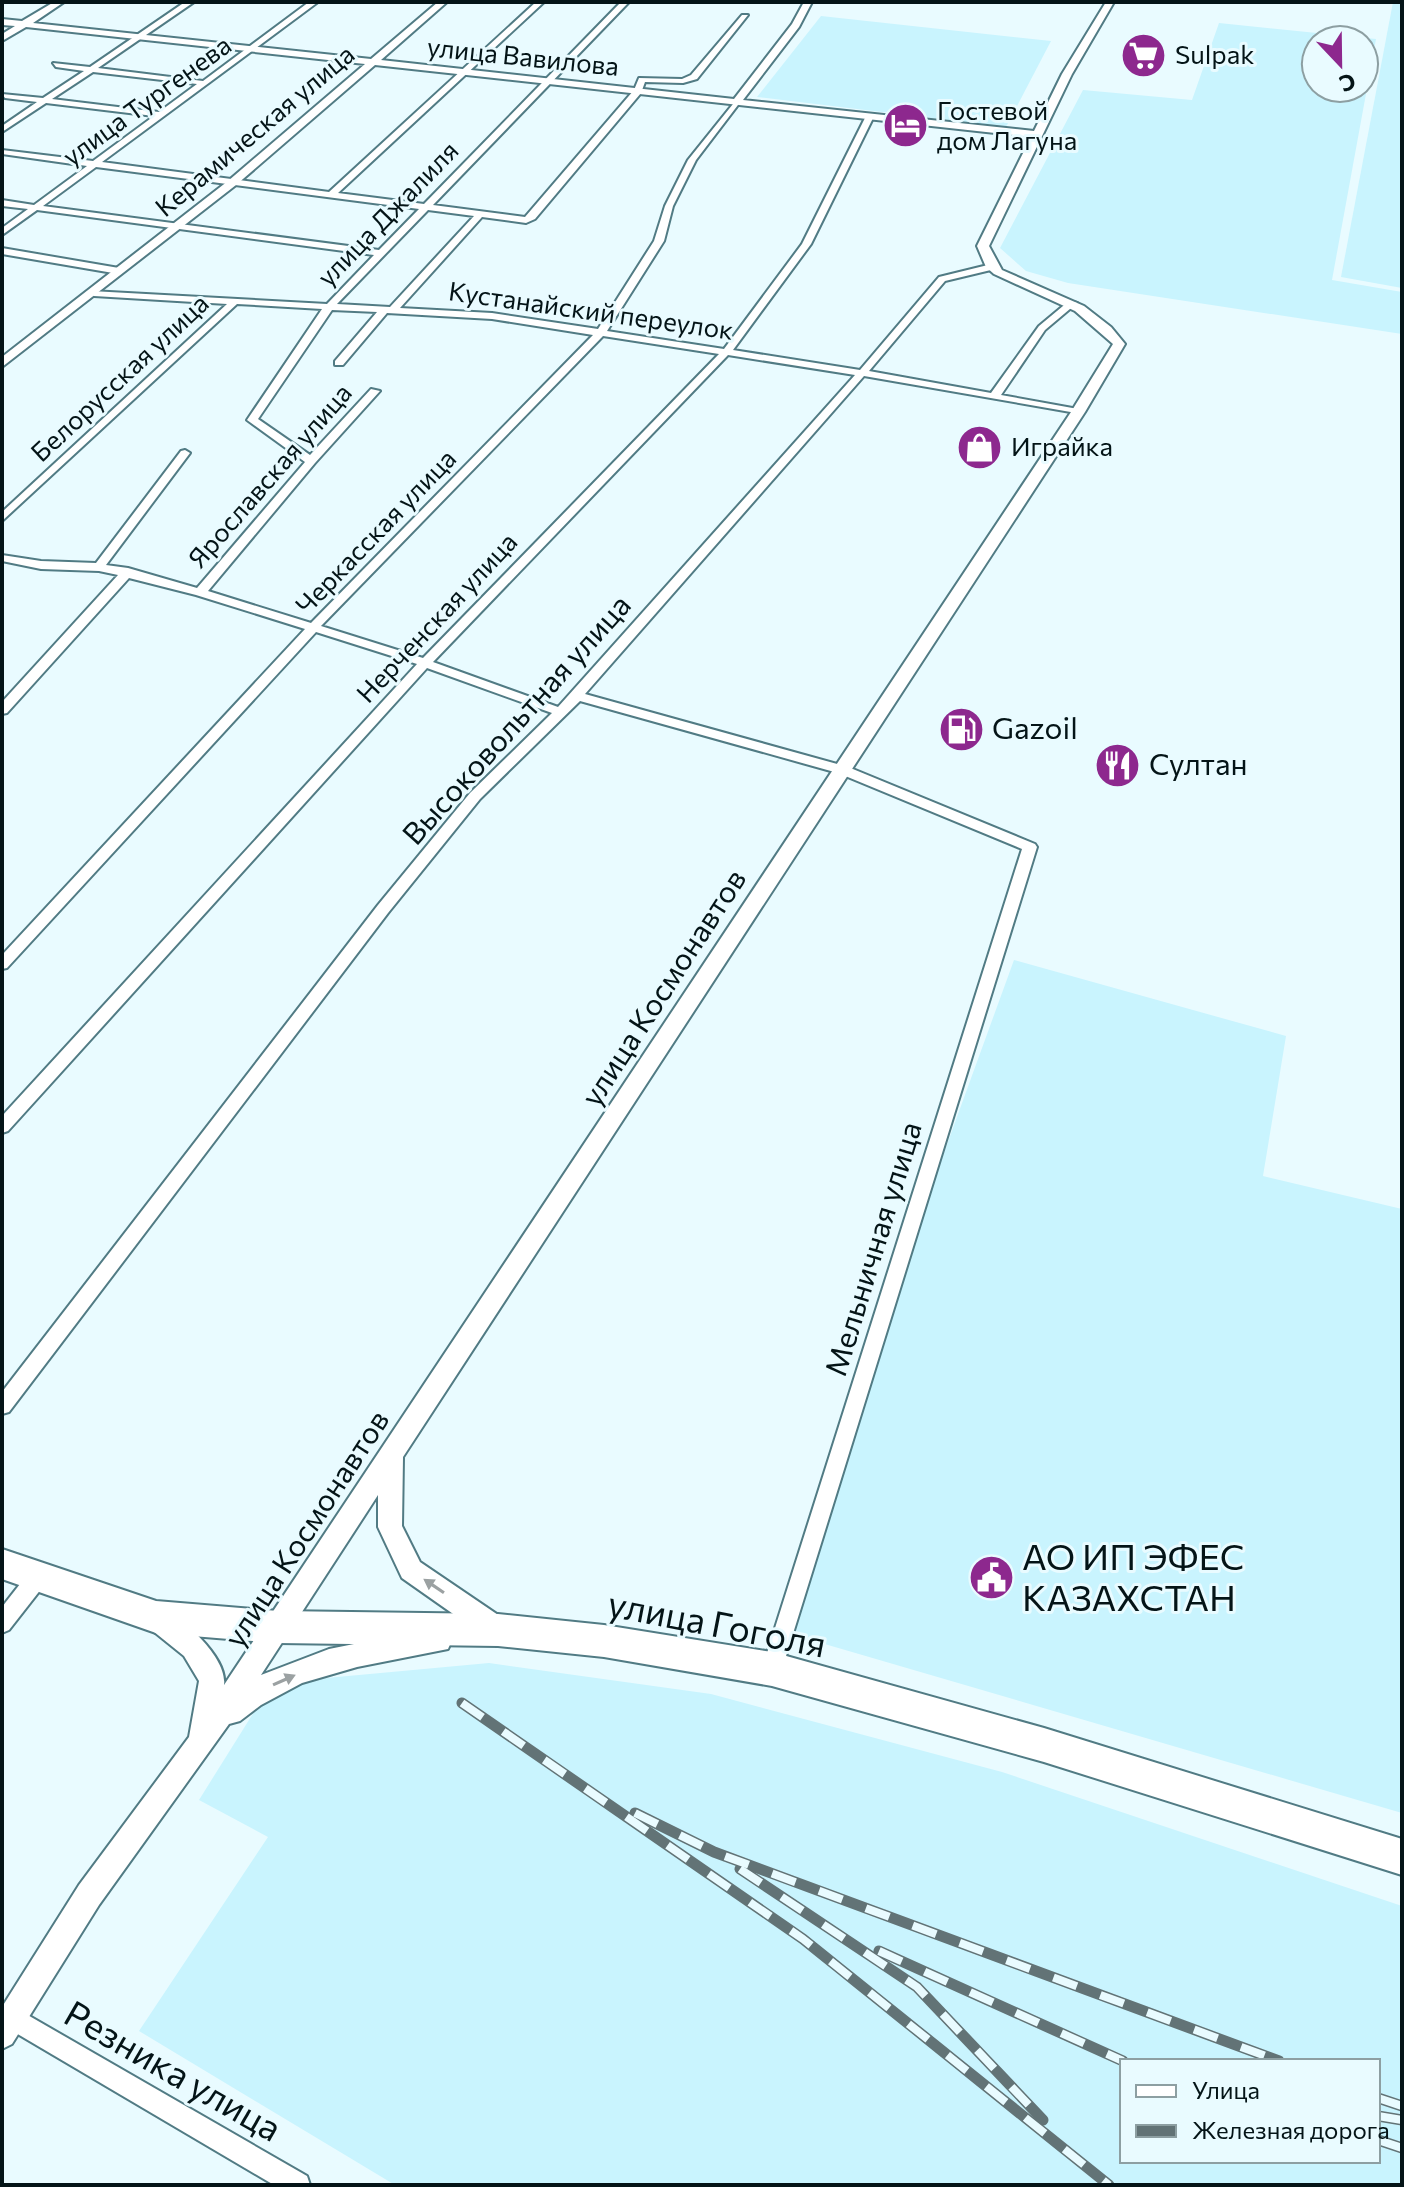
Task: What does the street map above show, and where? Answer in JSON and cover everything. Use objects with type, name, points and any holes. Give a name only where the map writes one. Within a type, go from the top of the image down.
[{"type":"highway","name":"улица Гоголя","points":[[2,1564],[156,1617],[278,1627],[498,1630],[604,1641],[772,1669],[1044,1745],[1402,1857]]},
{"type":"street","points":[[2,38],[60,2]]},
{"type":"street","points":[[2,130],[190,2]]},
{"type":"street","name":"улица Тургенева","points":[[2,232],[314,2]]},
{"type":"street","name":"Керамическая улица","points":[[2,363],[232,183],[443,2]]},
{"type":"street","points":[[331,195],[540,2]]},
{"type":"street","name":"улица Джалиля","points":[[311,461],[252,420],[328,308],[625,2]]},
{"type":"street","points":[[737,101],[796,25],[808,2]]},
{"type":"street","points":[[992,267],[983,246],[989,228],[1039,135],[1067,74],[1110,2]]},
{"type":"street","points":[[2,152],[522,220],[532,217],[638,91],[642,80],[683,81],[694,77],[745,17]]},
{"type":"street","name":"улица Вавилова","points":[[2,22],[1039,135]]},
{"type":"street","points":[[56,65],[204,83]]},
{"type":"street","points":[[5,96],[162,115]]},
{"type":"street","name":"Черкасская улица","points":[[2,964],[313,628],[602,331],[659,241],[669,206],[692,160],[737,101]]},
{"type":"street","name":"Нерченская улица","points":[[2,1127],[425,663],[727,351],[806,244],[870,116]]},
{"type":"street","points":[[2,203],[380,253]]},
{"type":"street","name":"Ярославская улица","points":[[339,363],[480,214]]},
{"type":"street","points":[[2,251],[119,271]]},
{"type":"street","name":"улица Космонавтов","points":[[7,2026],[89,1895],[201,1743],[278,1627],[1078,412],[1119,344],[1105,325],[1072,303],[992,267]]},
{"type":"street","name":"Высоковольтная улица","points":[[2,1406],[383,909],[475,796],[577,696],[942,279],[992,267]]},
{"type":"street","name":"Кустанайский переулок","points":[[94,293],[492,316],[862,373],[1078,412]]},
{"type":"street","name":"Белорусская улица","points":[[2,518],[233,303]]},
{"type":"street","points":[[994,397],[1042,328],[1072,303]]},
{"type":"street","name":"Ярославская улица","points":[[200,592],[375,391]]},
{"type":"street","points":[[99,567],[185,453]]},
{"type":"street","points":[[2,558],[41,565],[99,567],[128,572],[425,663],[560,712]]},
{"type":"street","points":[[2,710],[128,572]]},
{"type":"street","points":[[577,696],[843,770]]},
{"type":"street","name":"Мельничная улица","points":[[772,1669],[1030,847],[843,770]]},
{"type":"street","points":[[391,1456],[390,1527],[411,1570],[498,1630]]},
{"type":"street","points":[[2,1623],[38,1577]]},
{"type":"street","points":[[156,1617],[193,1647],[212,1679],[201,1743]]},
{"type":"street","points":[[201,1743],[247,1696],[333,1658],[498,1630]]},
{"type":"street","name":"Резника улица","points":[[7,2026],[298,2185]]},
{"type":"shaded area","points":[[1393,2],[1402,2],[1402,288],[1341,277],[1374,104],[1380,104],[1380,71]]},
{"type":"shaded area","points":[[821,16],[1051,41],[1006,127],[757,97]]},
{"type":"shaded area","points":[[1219,23],[1300,31],[1300,104],[1364,104],[1332,280],[1402,292],[1402,334],[1068,283],[1026,271],[1000,248],[1083,90],[1192,100]]},
{"type":"shaded area","points":[[1014,960],[1286,1036],[1263,1176],[1402,1209],[1402,1813],[787,1633],[917,1227]]},
{"type":"shaded area","points":[[489,1663],[711,1694],[1002,1772],[1402,1906],[1402,2185],[395,2185],[139,2031],[268,1837],[199,1800],[272,1683]]},
{"type":"railway","points":[[462,1703],[803,1939],[1109,2185]]},
{"type":"railway","points":[[635,1813],[714,1852],[1274,2059]]},
{"type":"railway","points":[[740,1869],[917,1987],[1043,2120]]},
{"type":"railway","points":[[879,1951],[1120,2060]]},
{"type":"railway","points":[[1380,2099],[1402,2106]]},
{"type":"railway","points":[[1380,2116],[1402,2120]]},
{"type":"railway","points":[[1380,2141],[1402,2148]]},
{"type":"place","name":"Sulpak","points":[[1144,55]]},
{"type":"place","name":"Гостевой дом Лагуна","points":[[906,126]]},
{"type":"place","name":"Играйка","points":[[980,447]]},
{"type":"place","name":"Gazoil","points":[[961,729]]},
{"type":"place","name":"Султан","points":[[1118,765]]},
{"type":"place","name":"АО ИП ЭФЕС КАЗАХСТАН","points":[[991,1578]]}]
